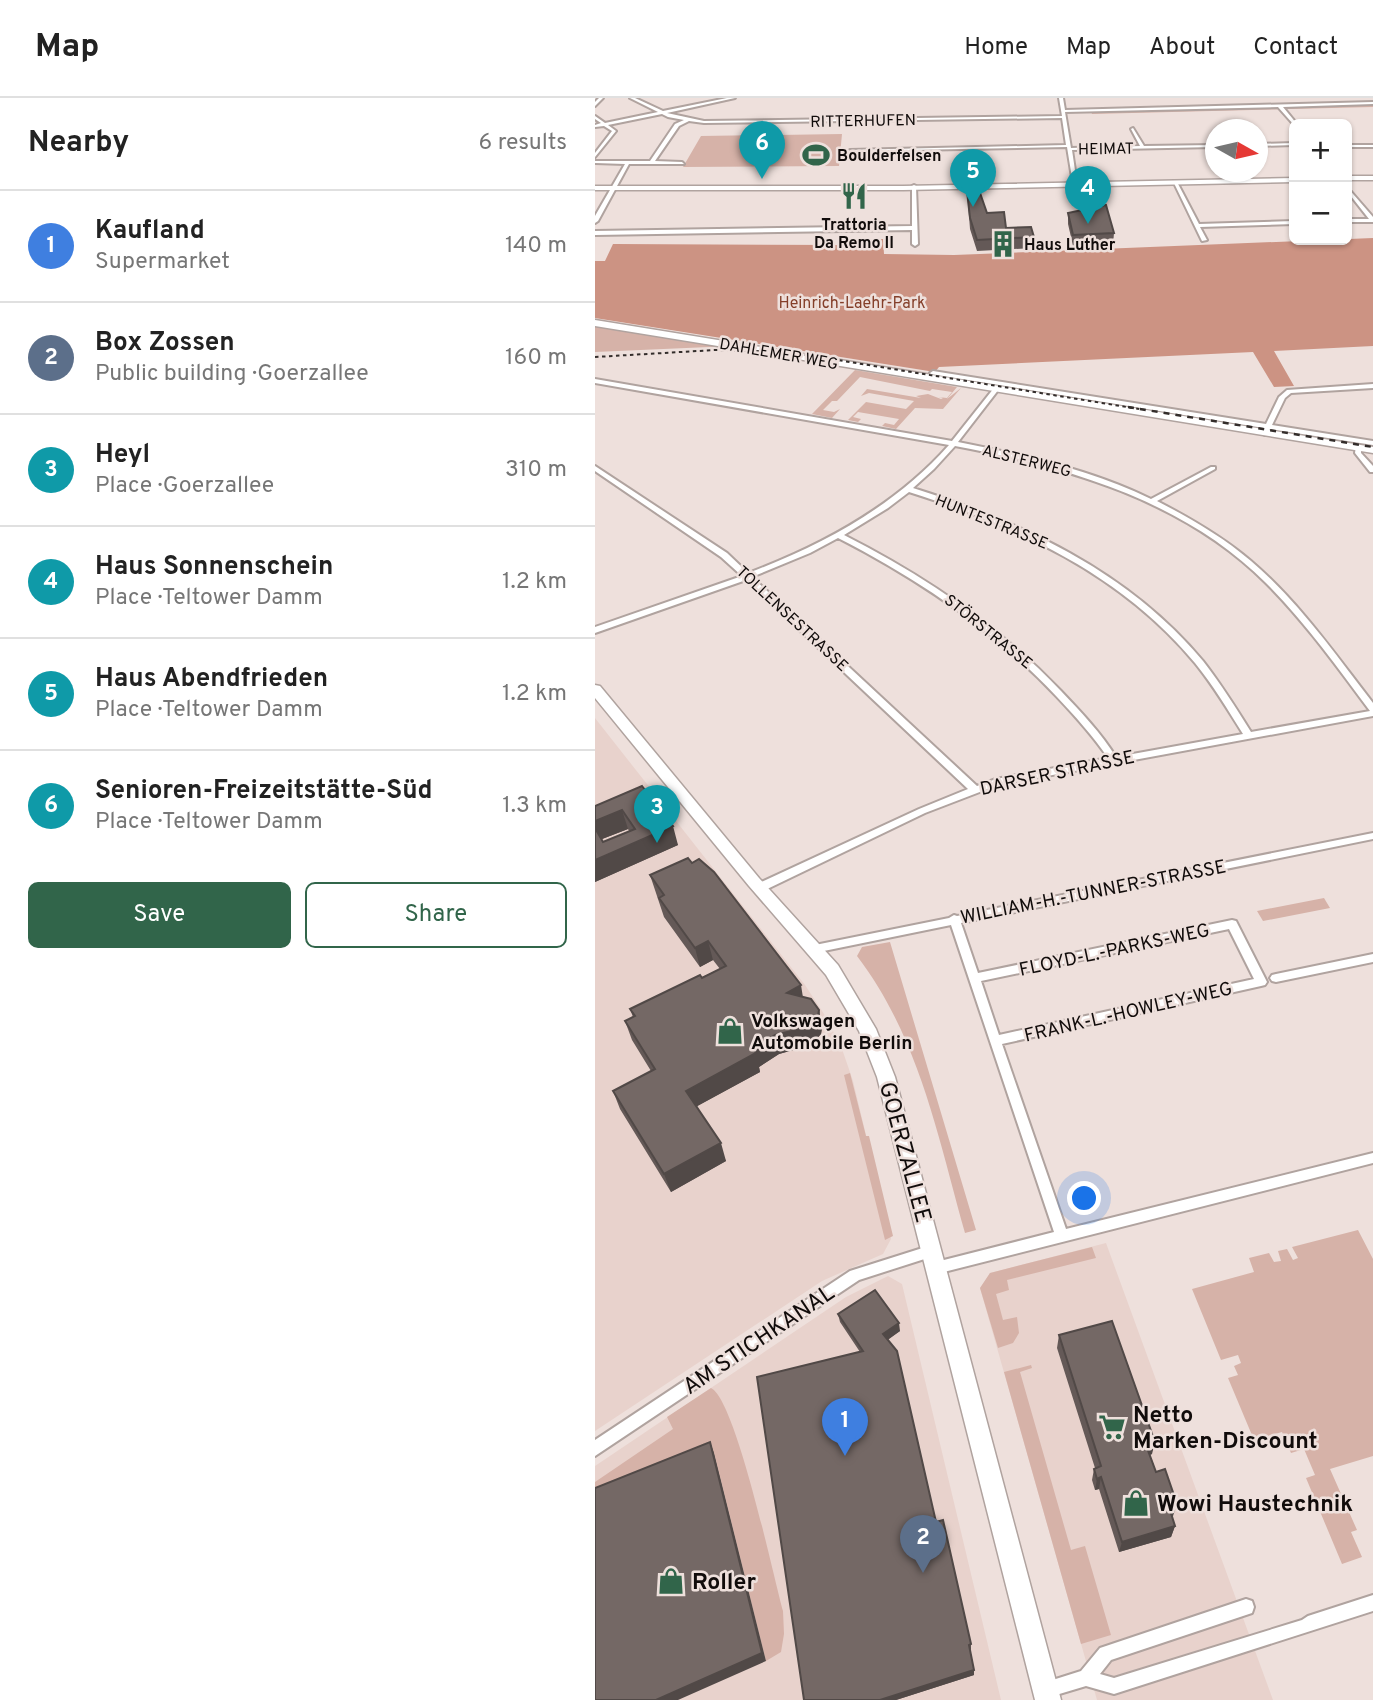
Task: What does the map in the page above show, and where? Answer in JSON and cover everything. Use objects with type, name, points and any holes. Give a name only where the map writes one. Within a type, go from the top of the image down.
[{"type":"main road","points":[[1352,178],[1373,178]]},
{"type":"main road","points":[[595,188],[885,187],[1289,180]]},
{"type":"main road","name":"DAHLEMER WEG","points":[[596,323],[963,381],[996,389],[1019,390],[1267,429],[1373,450]]},
{"type":"main road","name":"GOERZALLEE","points":[[595,689],[759,888],[814,949],[850,996],[876,1051],[886,1077],[1047,1695]]},
{"type":"street","points":[[595,105],[601,98]]},
{"type":"street","points":[[634,99],[642,98]]},
{"type":"street","points":[[595,126],[733,98]]},
{"type":"street","points":[[1061,98],[1075,184]]},
{"type":"street","points":[[1284,98],[1291,105]]},
{"type":"street","name":"RITTERHUFEN","points":[[634,99],[687,120],[721,122],[1373,103]]},
{"type":"street","points":[[1279,105],[1291,119]]},
{"type":"street","points":[[595,117],[612,127],[613,132],[595,156]]},
{"type":"street","points":[[652,162],[677,125],[687,120]]},
{"type":"street","name":"HEIMAT","points":[[1133,129],[1143,148]]},
{"type":"street","points":[[1268,145],[1289,144]]},
{"type":"street","name":"HEIMAT","points":[[852,149],[1205,146]]},
{"type":"street","points":[[1352,146],[1373,146]]},
{"type":"street","points":[[595,162],[682,163]]},
{"type":"street","points":[[595,221],[611,188],[628,162]]},
{"type":"street","points":[[1175,182],[1204,240]]},
{"type":"street","points":[[914,186],[915,244]]},
{"type":"street","points":[[1352,194],[1373,220]]},
{"type":"street","points":[[1352,221],[1373,220]]},
{"type":"street","points":[[1197,226],[1289,223]]},
{"type":"street","points":[[595,233],[915,229]]},
{"type":"street","name":"DAHLEMER WEG","points":[[933,373],[1019,390]]},
{"type":"street","name":"ALSTERWEG","points":[[595,382],[953,443],[1068,469],[1152,501],[1215,537],[1264,576],[1292,606],[1373,711]]},
{"type":"street","points":[[1267,429],[1282,397],[1289,391],[1373,386]]},
{"type":"street","points":[[595,630],[747,575],[838,535],[908,489],[953,443],[996,389]]},
{"type":"street","name":"DAHLEMER WEG","points":[[1323,439],[1373,443]]},
{"type":"street","points":[[1358,447],[1358,453],[1373,470]]},
{"type":"street","name":"TOLLENSESTRASSE","points":[[595,468],[708,542],[747,575],[974,789]]},
{"type":"street","points":[[1152,501],[1213,468]]},
{"type":"street","name":"HUNTESTRASSE","points":[[908,489],[973,510],[1019,529],[1110,580],[1158,618],[1191,652],[1217,686],[1248,735]]},
{"type":"street","name":"STÖRSTRASSE","points":[[838,535],[926,583],[997,635],[1069,704],[1113,759]]},
{"type":"street","name":"DARSER STRASSE","points":[[759,888],[974,789],[1030,774],[1373,711]]},
{"type":"street","name":"WILLIAM-H.-TUNNER-STRASSE","points":[[814,949],[1373,835]]},
{"type":"street","points":[[954,919],[1062,1236]]},
{"type":"street","name":"FLOYD-L.-PARKS-WEG","points":[[974,978],[1232,924],[1261,982]]},
{"type":"street","points":[[1276,978],[1373,958]]},
{"type":"street","name":"FRANK-L.-HOWLEY-WEG","points":[[995,1041],[1261,982]]},
{"type":"street","name":"AM STICHKANAL","points":[[595,1448],[855,1275],[1062,1236],[1373,1158]]},
{"type":"street","points":[[1086,1678],[1114,1686],[1373,1604]]},
{"type":"street","points":[[1047,1695],[1086,1678],[1107,1654],[1246,1607]]},
{"type":"shaded area","points":[[1373,104],[1373,107],[1092,114],[1091,111]]},
{"type":"shaded area","points":[[842,134],[839,166],[683,167],[701,136]]},
{"type":"shaded area","points":[[595,325],[732,346],[595,352]]},
{"type":"shaded area","points":[[855,370],[957,387],[947,399],[961,388],[943,409],[915,408],[896,429],[882,426],[885,423],[894,425],[899,419],[858,412],[853,417],[861,419],[858,422],[848,420],[866,402],[906,409],[914,401],[869,393],[861,396],[867,389],[921,398],[916,396],[928,394],[941,399],[943,398],[938,397],[947,398],[952,392],[930,391],[860,377],[837,401],[832,401],[823,410],[834,412],[840,409],[832,418],[812,414]]},
{"type":"shaded area","points":[[595,718],[805,985],[824,1014],[841,1046],[853,1081],[891,1239],[883,1254],[822,1281],[595,1431]]},
{"type":"shaded area","points":[[1324,898],[1330,908],[1263,921],[1257,911]]},
{"type":"shaded area","points":[[890,942],[976,1230],[965,1233],[935,1125],[911,1054],[878,987],[857,956],[862,947]]},
{"type":"shaded area","points":[[850,1073],[866,1136],[869,1136],[893,1236],[885,1240],[844,1075]]},
{"type":"shaded area","points":[[1358,1230],[1373,1259],[1373,1456],[1330,1469],[1357,1530],[1351,1532],[1362,1557],[1342,1564],[1306,1478],[1315,1475],[1304,1449],[1291,1453],[1282,1432],[1254,1440],[1228,1378],[1238,1375],[1234,1366],[1241,1363],[1238,1355],[1221,1360],[1192,1289],[1254,1272],[1249,1258],[1269,1253],[1274,1262],[1281,1261],[1278,1251],[1287,1249],[1293,1260],[1298,1258],[1292,1247]]},
{"type":"shaded area","points":[[1106,1243],[1273,1700],[1097,1700],[980,1288],[990,1273]]},
{"type":"shaded area","points":[[1092,1247],[1096,1258],[1007,1280],[1009,1290],[996,1294],[1003,1320],[1017,1317],[1019,1333],[1013,1343],[998,1348],[980,1288],[990,1273]]},
{"type":"shaded area","points":[[888,1276],[902,1284],[1001,1700],[595,1700],[595,1466],[846,1297]]},
{"type":"shaded area","points":[[1031,1365],[1032,1368],[1020,1372],[1071,1550],[1085,1546],[1111,1635],[1081,1644],[1004,1372]]},
{"type":"shaded area","points":[[711,1388],[721,1400],[742,1454],[783,1611],[784,1634],[781,1652],[766,1661],[714,1453],[595,1501],[595,1482],[673,1429],[667,1417]]},
{"type":"green space","name":"Heinrich-Laehr-Park","points":[[1373,238],[1373,346],[1274,351],[1294,386],[1274,387],[1253,352],[939,367],[935,372],[595,318],[595,261],[605,261],[613,244],[842,245],[844,240],[883,239],[884,254],[954,255],[1289,241],[1289,245],[1352,245],[1352,239]]},
{"type":"building","points":[[1084,189],[1096,189],[1099,199],[1089,199]]},
{"type":"building","points":[[979,190],[987,213],[1004,212],[1006,228],[1031,227],[1034,237],[977,240],[970,218],[967,191]]},
{"type":"building","points":[[1106,205],[1114,233],[1073,235],[1068,213]]},
{"type":"building","points":[[642,786],[673,826],[595,860],[595,828],[603,842],[635,829],[622,810],[595,821],[595,806]]},
{"type":"building","name":"Volkswagen Automobile Berlin","points":[[688,858],[692,863],[699,859],[714,872],[801,985],[787,993],[811,999],[819,1010],[818,1016],[808,1027],[775,1035],[754,1050],[756,1053],[686,1091],[721,1143],[664,1174],[613,1091],[655,1069],[625,1021],[635,1016],[630,1009],[700,975],[702,978],[726,966],[708,941],[695,948],[659,898],[664,895],[650,875]]},
{"type":"building","points":[[875,1290],[899,1323],[883,1334],[897,1351],[936,1522],[943,1520],[971,1644],[969,1645],[974,1670],[880,1700],[804,1700],[757,1377],[863,1351],[838,1314]]},
{"type":"building","points":[[1112,1321],[1155,1442],[1146,1445],[1156,1472],[1165,1469],[1177,1504],[1169,1507],[1175,1526],[1122,1542],[1101,1477],[1097,1479],[1094,1469],[1101,1466],[1059,1335]]},
{"type":"building","name":"Roller","points":[[710,1442],[762,1653],[656,1700],[595,1700],[595,1488]]},
{"type":"railway","points":[[595,357],[715,350],[788,352],[1139,409]]},
{"type":"railway","points":[[1128,407],[1373,447]]},
{"type":"place","name":"Boulderfelsen","points":[[816,155]]},
{"type":"place","name":"Senioren-Freizeitstätte-Süd","points":[[762,179]]},
{"type":"place","name":"Trattoria Da Remo II","points":[[854,196]]},
{"type":"place","name":"Haus Abendfrieden","points":[[973,207]]},
{"type":"place","name":"Haus Sonnenschein","points":[[1088,224]]},
{"type":"place","name":"Haus Luther","points":[[1003,244]]},
{"type":"place","name":"Heyl","points":[[657,843]]},
{"type":"place","name":"Volkswagen Automobile Berlin","points":[[730,1031]]},
{"type":"place","name":"Netto Marken-Discount","points":[[1112,1427]]},
{"type":"place","name":"Kaufland","points":[[845,1456]]},
{"type":"place","name":"Wowi Haustechnik","points":[[1136,1503]]},
{"type":"place","name":"Box Zossen","points":[[923,1573]]},
{"type":"place","name":"Roller","points":[[671,1581]]}]
